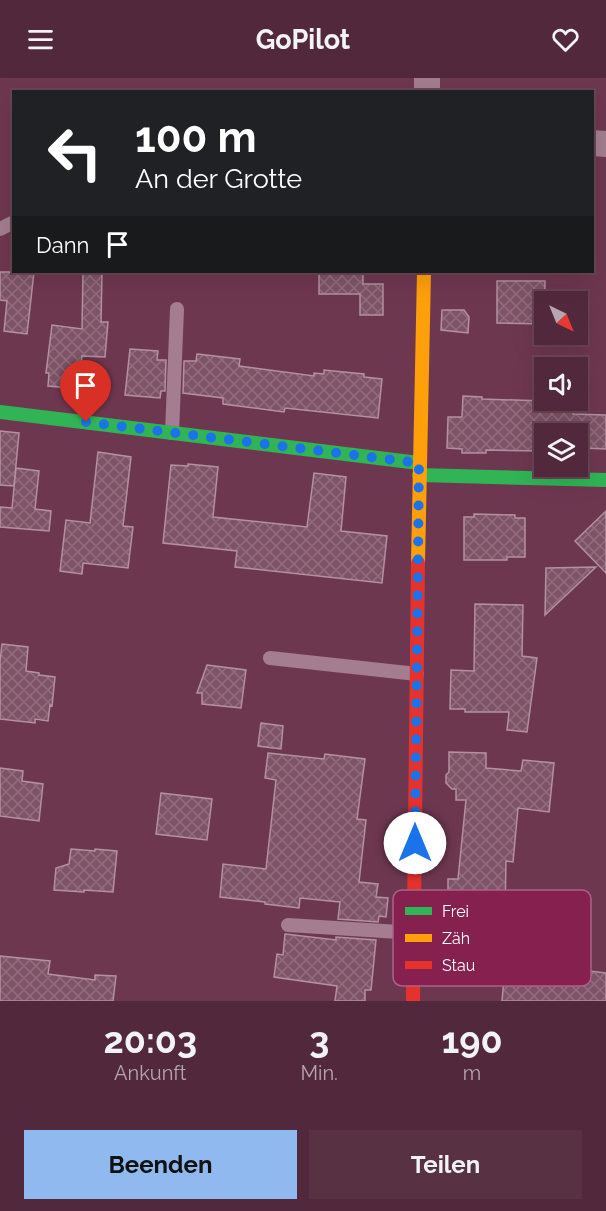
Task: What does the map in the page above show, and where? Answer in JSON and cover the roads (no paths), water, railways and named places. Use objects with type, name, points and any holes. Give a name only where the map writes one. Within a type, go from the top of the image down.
[{"type":"street","points":[[415,890],[423,273]]},
{"type":"street","points":[[0,412],[172,433],[419,469],[606,480]]},
{"type":"street","points":[[413,986],[413,1001]]},
{"type":"lane","points":[[172,433],[177,309]]},
{"type":"lane","points":[[270,658],[417,674]]},
{"type":"lane","points":[[288,924],[393,931]]}]
